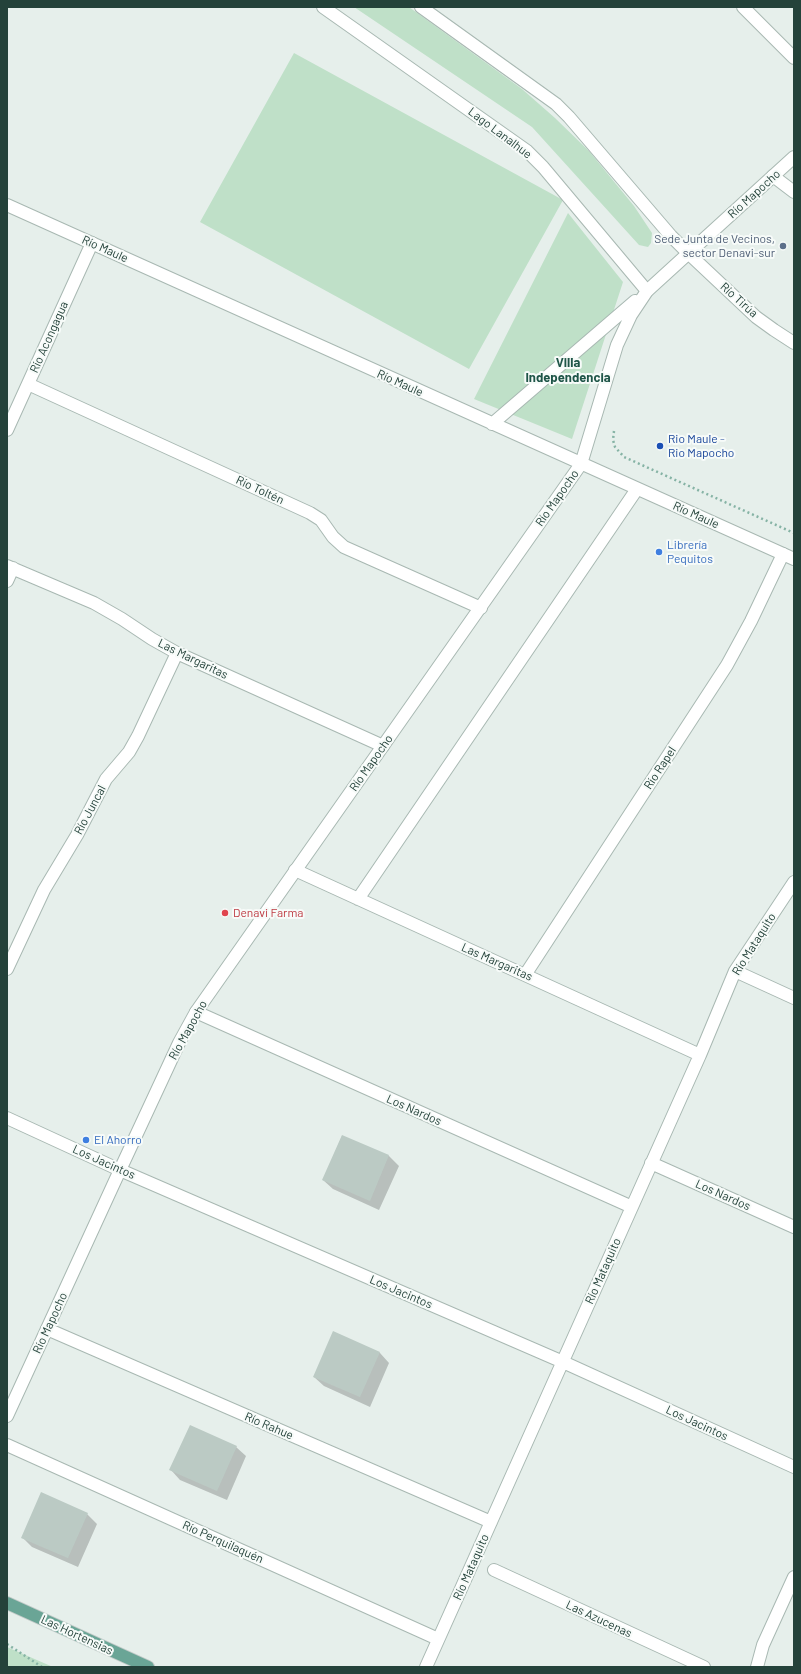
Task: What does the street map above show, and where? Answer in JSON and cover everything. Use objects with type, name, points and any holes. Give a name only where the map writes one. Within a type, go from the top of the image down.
[{"type":"main road","name":"Las Hortensias","points":[[7,1603],[148,1667]]},
{"type":"street","name":"Lago Lanalhue","points":[[323,7],[341,12],[527,151],[647,291]]},
{"type":"street","points":[[421,7],[556,104],[569,117],[671,236],[688,253]]},
{"type":"street","points":[[743,7],[794,58]]},
{"type":"street","name":"Río Mapocho","points":[[7,1416],[179,1042],[196,1012],[581,464],[617,345],[631,315],[647,291],[794,157]]},
{"type":"street","points":[[773,176],[794,192]]},
{"type":"street","name":"Río Maule","points":[[7,205],[794,559]]},
{"type":"street","name":"Río Acongagua","points":[[7,430],[92,244]]},
{"type":"street","name":"Río Tirúa","points":[[688,253],[756,317],[794,343]]},
{"type":"street","points":[[492,424],[647,291]]},
{"type":"street","name":"Río Toltén","points":[[28,384],[310,513],[326,525],[333,537],[344,547],[481,608]]},
{"type":"street","points":[[358,899],[637,489]]},
{"type":"street","name":"Río Rapel","points":[[525,975],[727,665],[752,621],[782,554]]},
{"type":"street","points":[[7,581],[10,567]]},
{"type":"street","name":"Las Margaritas","points":[[10,567],[94,603],[177,653],[383,746]]},
{"type":"street","name":"Río Juncal","points":[[7,969],[44,890],[77,835],[106,779],[129,752],[138,736],[177,653]]},
{"type":"street","name":"Las Margaritas","points":[[295,870],[700,1055]]},
{"type":"street","name":"Río Mataquito","points":[[426,1667],[700,1055],[735,971],[794,882]]},
{"type":"street","points":[[735,971],[794,998]]},
{"type":"street","name":"Los Nardos","points":[[196,1012],[632,1207]]},
{"type":"street","name":"Los Jacintos","points":[[7,1118],[120,1170],[563,1362],[794,1467]]},
{"type":"street","name":"Los Nardos","points":[[651,1163],[794,1228]]},
{"type":"street","name":"Río Rahue","points":[[47,1329],[490,1522]]},
{"type":"street","name":"Río Perquilaquén","points":[[7,1445],[438,1639]]},
{"type":"street","name":"Las Azucenas","points":[[494,1570],[704,1667]]},
{"type":"street","points":[[758,1667],[763,1645],[794,1576]]},
{"type":"path","points":[[616,426],[614,440],[616,447],[624,457],[794,533]]},
{"type":"path","points":[[7,1644],[42,1667]]},
{"type":"green space","points":[[354,7],[409,7],[522,89],[589,151],[634,206],[652,233],[651,243],[648,247],[639,245],[532,127]]},
{"type":"green space","points":[[294,53],[563,200],[469,369],[200,222]]},
{"type":"green space","points":[[568,213],[623,282],[572,439],[474,399]]},
{"type":"green space","points":[[7,1647],[53,1667],[7,1667]]},
{"type":"building","points":[[342,1135],[389,1155],[370,1201],[322,1180]]},
{"type":"building","points":[[333,1331],[380,1352],[360,1397],[313,1377]]},
{"type":"building","points":[[190,1425],[237,1446],[217,1491],[169,1470]]},
{"type":"building","points":[[41,1492],[88,1513],[68,1558],[21,1538]]},
{"type":"place","name":"Sede Junta de Vecinos, sector Denavi-sur","points":[[783,246]]},
{"type":"place","name":"Rio Maule - Rio Mapocho","points":[[660,446]]},
{"type":"place","name":"Librería Pequitos","points":[[659,552]]},
{"type":"place","name":"Denavi Farma","points":[[225,913]]},
{"type":"place","name":"El Ahorro","points":[[86,1140]]},
{"type":"district","name":"Villa Independencia","points":[[568,370]]}]
